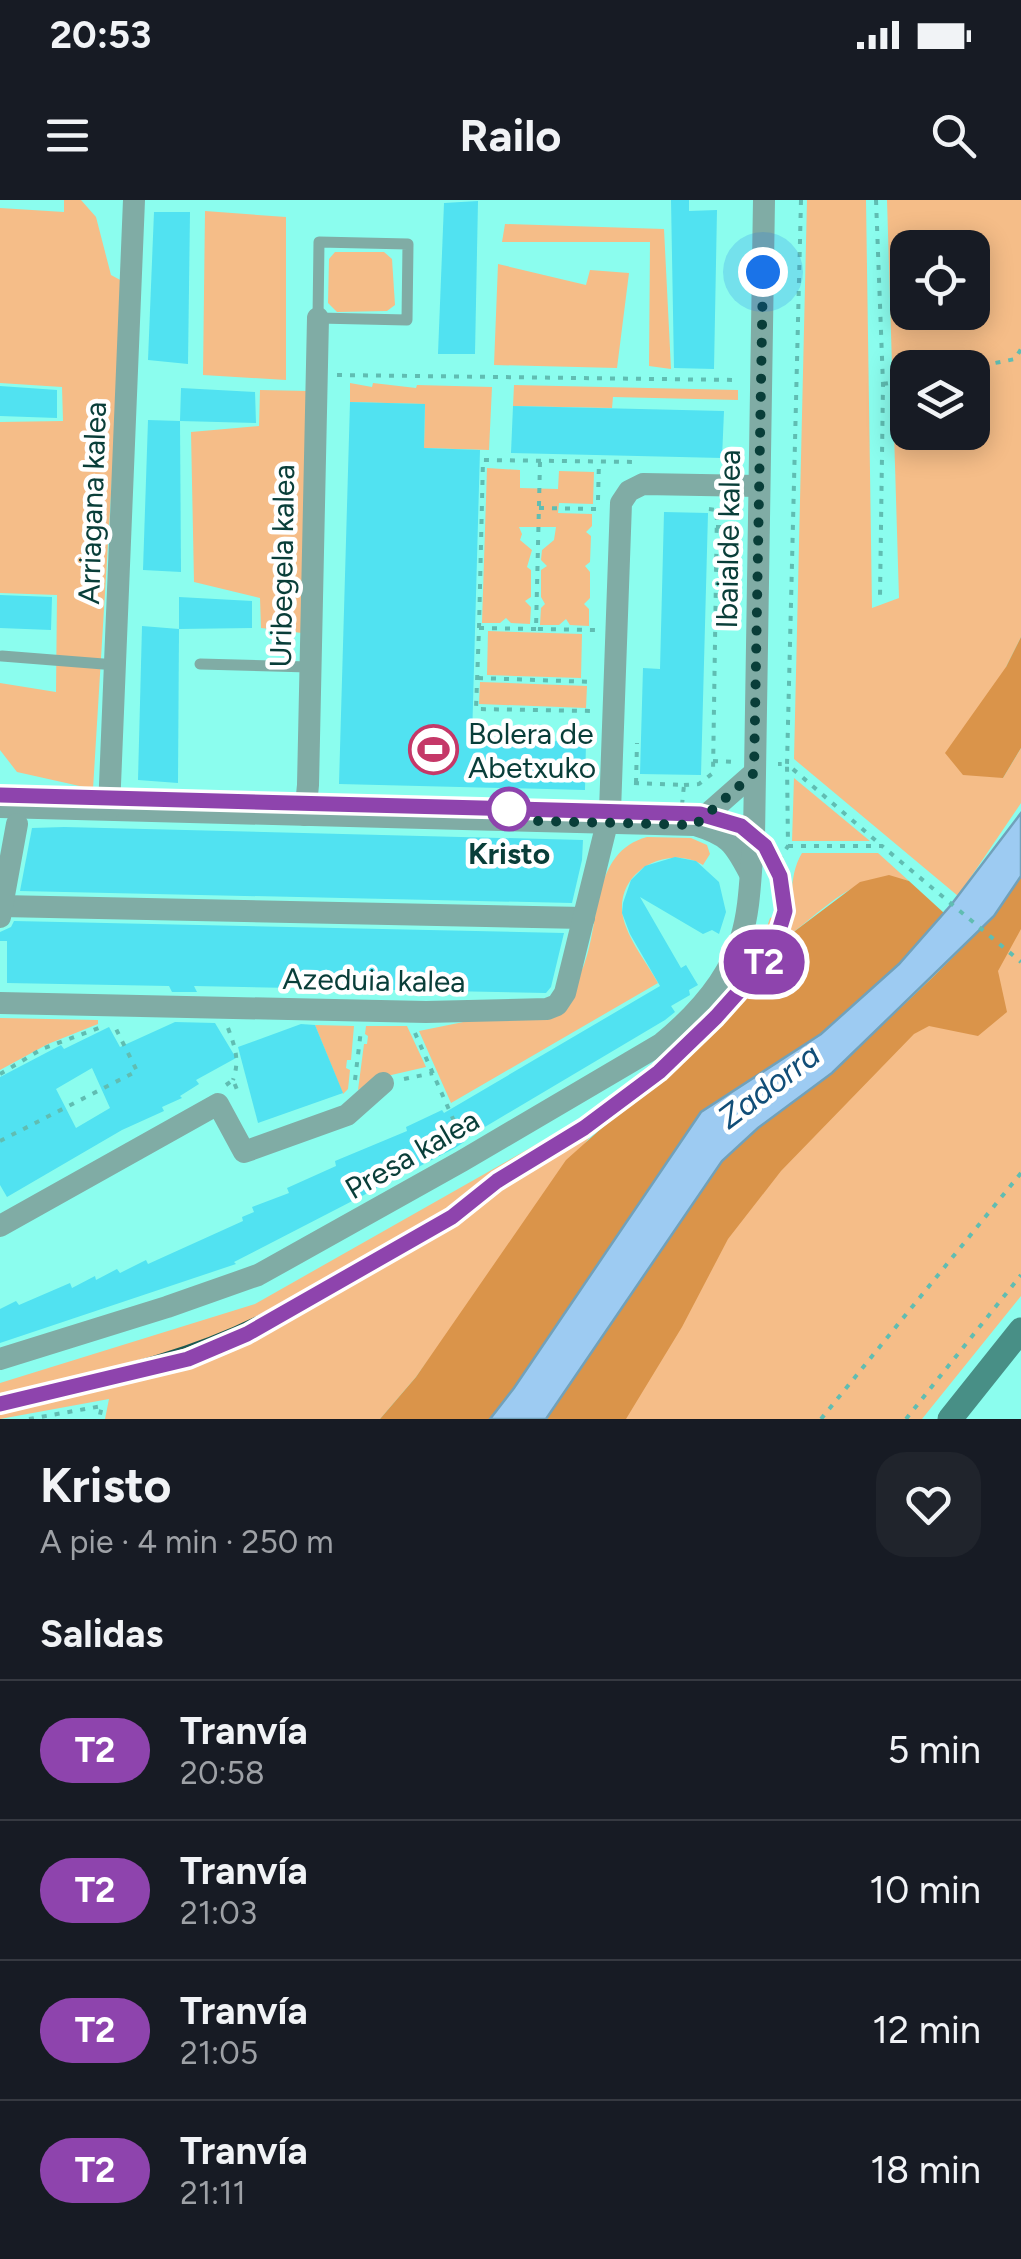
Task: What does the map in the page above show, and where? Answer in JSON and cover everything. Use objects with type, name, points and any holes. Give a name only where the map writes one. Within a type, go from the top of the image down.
[{"type":"main road","points":[[950,1419],[1021,1330]]},
{"type":"street","name":"Arriagana kalea","points":[[110,809],[134,200]]},
{"type":"street","name":"Ibaialde kalea","points":[[749,876],[754,837],[754,773],[748,485],[762,381],[764,200]]},
{"type":"street","name":"Uribegela kalea","points":[[305,815],[318,318]]},
{"type":"street","name":"Azeduia kalea","points":[[0,1002],[426,1012],[547,1009],[556,1005],[564,993],[608,823],[614,772],[621,503],[629,491],[643,484],[748,485]]},
{"type":"street","points":[[695,825],[754,773]]},
{"type":"street","points":[[0,807],[695,825],[720,832],[730,841],[749,876]]},
{"type":"street","points":[[0,916],[17,824]]},
{"type":"street","name":"Presa kalea","points":[[0,1359],[258,1275],[629,1063],[679,1029],[714,989],[741,939],[749,876]]},
{"type":"street","points":[[1,906],[584,918]]},
{"type":"street","points":[[0,1226],[218,1104],[244,1152],[347,1115],[384,1083]]},
{"type":"lane","name":"Uribegela kalea","points":[[318,242],[408,244],[408,320],[318,318],[318,242]]},
{"type":"lane","points":[[2,656],[116,665]]},
{"type":"lane","points":[[200,664],[309,668]]},
{"type":"path","points":[[801,200],[787,764],[1021,962]]},
{"type":"path","points":[[876,200],[883,384],[880,597]]},
{"type":"path","points":[[990,364],[1016,358],[1021,350]]},
{"type":"path","points":[[316,375],[762,381]]},
{"type":"path","points":[[883,384],[890,383]]},
{"type":"path","points":[[593,712],[476,708],[483,460],[651,462]]},
{"type":"path","points":[[536,629],[540,460]]},
{"type":"path","points":[[734,527],[748,485]]},
{"type":"path","points":[[539,508],[598,509]]},
{"type":"path","points":[[684,784],[699,784],[713,772],[716,510],[698,508]]},
{"type":"path","points":[[479,628],[595,630]]},
{"type":"path","points":[[477,678],[594,682]]},
{"type":"path","points":[[636,744],[636,783]]},
{"type":"path","points":[[788,846],[882,846]]},
{"type":"path","points":[[216,1090],[233,1080],[238,1066],[223,1016]]},
{"type":"path","points":[[354,1094],[362,1019]]},
{"type":"path","points":[[0,1074],[42,1049],[96,1030],[104,1022]]},
{"type":"path","points":[[0,1141],[136,1072],[116,1024]]},
{"type":"path","points":[[418,1038],[464,1143],[454,1148],[462,1161]]},
{"type":"path","points":[[384,1083],[433,1073]]},
{"type":"path","points":[[233,1080],[241,1098]]},
{"type":"path","points":[[822,1419],[1021,1173]]},
{"type":"path","points":[[906,1419],[1021,1275]]},
{"type":"path","points":[[29,1419],[102,1406],[99,1419]]},
{"type":"shaded area","points":[[64,200],[81,200],[96,217],[111,275],[124,282],[93,789],[17,772],[0,750],[0,683],[56,692],[57,595],[0,593],[0,422],[63,421],[62,387],[0,383],[0,208],[64,212]]},
{"type":"shaded area","points":[[807,200],[866,200],[872,608],[899,598],[895,450],[990,450],[990,350],[892,350],[891,330],[990,330],[990,230],[890,230],[890,300],[887,200],[1021,200],[1021,637],[1006,667],[1003,778],[1021,748],[1021,803],[958,896],[794,759]]},
{"type":"shaded area","points":[[205,211],[286,217],[286,380],[203,375]]},
{"type":"shaded area","points":[[505,224],[664,229],[671,369],[649,366],[650,242],[502,242]]},
{"type":"shaded area","points":[[335,252],[384,252],[392,259],[395,305],[387,311],[337,312],[328,303],[329,259]]},
{"type":"shaded area","points":[[498,264],[586,285],[590,270],[629,273],[617,368],[494,365]]},
{"type":"shaded area","points":[[350,383],[372,387],[373,383],[416,388],[492,387],[489,450],[424,448],[425,404],[350,402]]},
{"type":"shaded area","points":[[514,385],[738,390],[738,400],[613,397],[612,408],[513,406]]},
{"type":"shaded area","points":[[260,390],[308,391],[310,634],[261,628],[260,598],[194,582],[191,432],[259,426]]},
{"type":"shaded area","points":[[487,468],[520,470],[520,488],[558,489],[559,471],[594,472],[593,504],[559,503],[558,513],[592,514],[592,526],[586,532],[591,536],[590,562],[585,566],[590,572],[590,598],[584,604],[589,609],[589,626],[570,625],[566,619],[559,625],[540,625],[545,604],[541,597],[541,570],[547,566],[541,560],[542,550],[554,540],[556,527],[519,527],[520,540],[532,550],[527,567],[531,570],[531,597],[525,601],[531,607],[530,624],[511,623],[506,618],[500,623],[482,623]]},
{"type":"shaded area","points":[[488,631],[582,634],[581,678],[487,675]]},
{"type":"shaded area","points":[[1021,637],[1021,748],[1003,778],[963,775],[945,753],[1006,667]]},
{"type":"shaded area","points":[[480,682],[587,686],[586,708],[479,704]]},
{"type":"shaded area","points":[[794,778],[870,841],[792,841]]},
{"type":"shaded area","points":[[647,837],[691,838],[707,845],[710,854],[703,865],[690,859],[662,859],[649,864],[629,882],[622,910],[627,929],[658,983],[451,1103],[419,1031],[483,1018],[548,1016],[584,965],[607,872],[629,845]]},
{"type":"shaded area","points":[[802,853],[878,853],[909,881],[891,878],[859,885],[787,937],[794,873]]},
{"type":"shaded area","points":[[889,875],[909,881],[944,913],[899,964],[821,1034],[701,1112],[490,1419],[380,1419],[416,1377],[566,1160],[723,1020],[765,973],[787,937],[860,882]]},
{"type":"shaded area","points":[[1021,876],[1021,1296],[922,1419],[545,1419],[722,1161],[832,1073],[932,978],[994,916]]},
{"type":"shaded area","points":[[1021,876],[1021,929],[998,971],[1007,1012],[978,1036],[929,1026],[914,1034],[781,1171],[728,1239],[682,1327],[626,1419],[545,1419],[722,1161],[758,1128],[832,1073],[932,978],[994,916]]},
{"type":"shaded area","points":[[778,915],[764,955],[774,962],[723,1020],[589,1138],[416,1377],[380,1419],[105,1419],[109,1399],[0,1419],[0,1383],[255,1304],[576,1122],[630,1087],[724,1000],[758,953],[770,918]]},
{"type":"shaded area","points":[[0,1018],[98,1020],[98,1024],[48,1044],[0,1070]]},
{"type":"shaded area","points":[[315,1025],[354,1026],[351,1060],[347,1060],[346,1068],[350,1070],[348,1089],[343,1094]]},
{"type":"shaded area","points":[[366,1026],[407,1026],[426,1067],[374,1079],[358,1090],[368,1036]]},
{"type":"water","name":"Zadorra","points":[[1021,813],[1021,876],[994,916],[832,1073],[758,1128],[722,1161],[546,1419],[490,1419],[701,1112],[821,1034],[899,964],[951,905]]},
{"type":"building","points":[[671,200],[689,200],[689,211],[717,210],[714,369],[674,368]]},
{"type":"building","points":[[478,201],[475,354],[438,354],[444,203]]},
{"type":"building","points":[[154,212],[190,212],[188,364],[148,360]]},
{"type":"building","points":[[0,386],[57,390],[57,418],[0,416]]},
{"type":"building","points":[[181,388],[255,392],[256,423],[180,421]]},
{"type":"building","points":[[350,402],[425,404],[424,448],[480,450],[472,739],[586,742],[585,790],[339,784]]},
{"type":"building","points":[[513,406],[724,411],[722,458],[511,453]]},
{"type":"building","points":[[148,420],[180,421],[181,572],[143,570]]},
{"type":"building","points":[[664,512],[708,513],[701,775],[640,774],[643,668],[660,669]]},
{"type":"building","points":[[0,595],[52,597],[51,630],[0,628]]},
{"type":"building","points":[[179,597],[252,601],[252,628],[179,629]]},
{"type":"building","points":[[142,626],[179,629],[178,783],[138,780]]},
{"type":"building","points":[[32,828],[583,840],[572,903],[20,891]]},
{"type":"building","points":[[675,857],[696,861],[719,882],[726,912],[719,934],[712,930],[703,934],[640,897],[681,968],[686,965],[698,985],[671,1006],[675,1012],[665,1020],[455,1148],[236,1264],[0,1343],[0,1309],[70,1283],[72,1288],[117,1269],[120,1273],[146,1260],[148,1264],[243,1221],[242,1217],[254,1212],[252,1207],[289,1193],[287,1188],[336,1166],[335,1161],[407,1131],[406,1127],[442,1110],[444,1113],[660,986],[630,934],[622,913],[623,903],[631,880],[645,866]]},
{"type":"building","points":[[14,921],[564,933],[551,987],[546,993],[194,986],[197,992],[172,992],[169,986],[7,983],[7,941],[0,941],[0,932]]},
{"type":"building","points":[[175,1022],[215,1023],[236,1058],[196,1080],[199,1084],[162,1107],[164,1111],[122,1130],[7,1197],[0,1185],[0,1077],[61,1045],[64,1049],[109,1027],[120,1047]],"holes":[[[92,1068],[110,1108],[76,1128],[56,1089]]]},
{"type":"building","points":[[301,1024],[315,1025],[343,1093],[258,1123],[238,1047]]},
{"type":"tram line","points":[[0,795],[709,815],[733,822],[753,835],[770,853],[781,876],[777,935],[736,999],[669,1063],[584,1126],[491,1186],[237,1327],[138,1362],[0,1395]]},
{"type":"tram line","name":"T2","points":[[0,795],[709,815],[741,826],[765,846],[780,876],[785,911],[774,947],[758,970],[659,1072],[584,1128],[497,1181],[452,1217],[211,1351],[157,1368],[0,1404]]},
{"type":"place","name":"Bolera de Abetxuko","points":[[433,750]]},
{"type":"place","name":"Kristo","points":[[509,809]]},
{"type":"route","points":[[509,809],[499,820],[695,825],[754,773],[763,272]]}]
